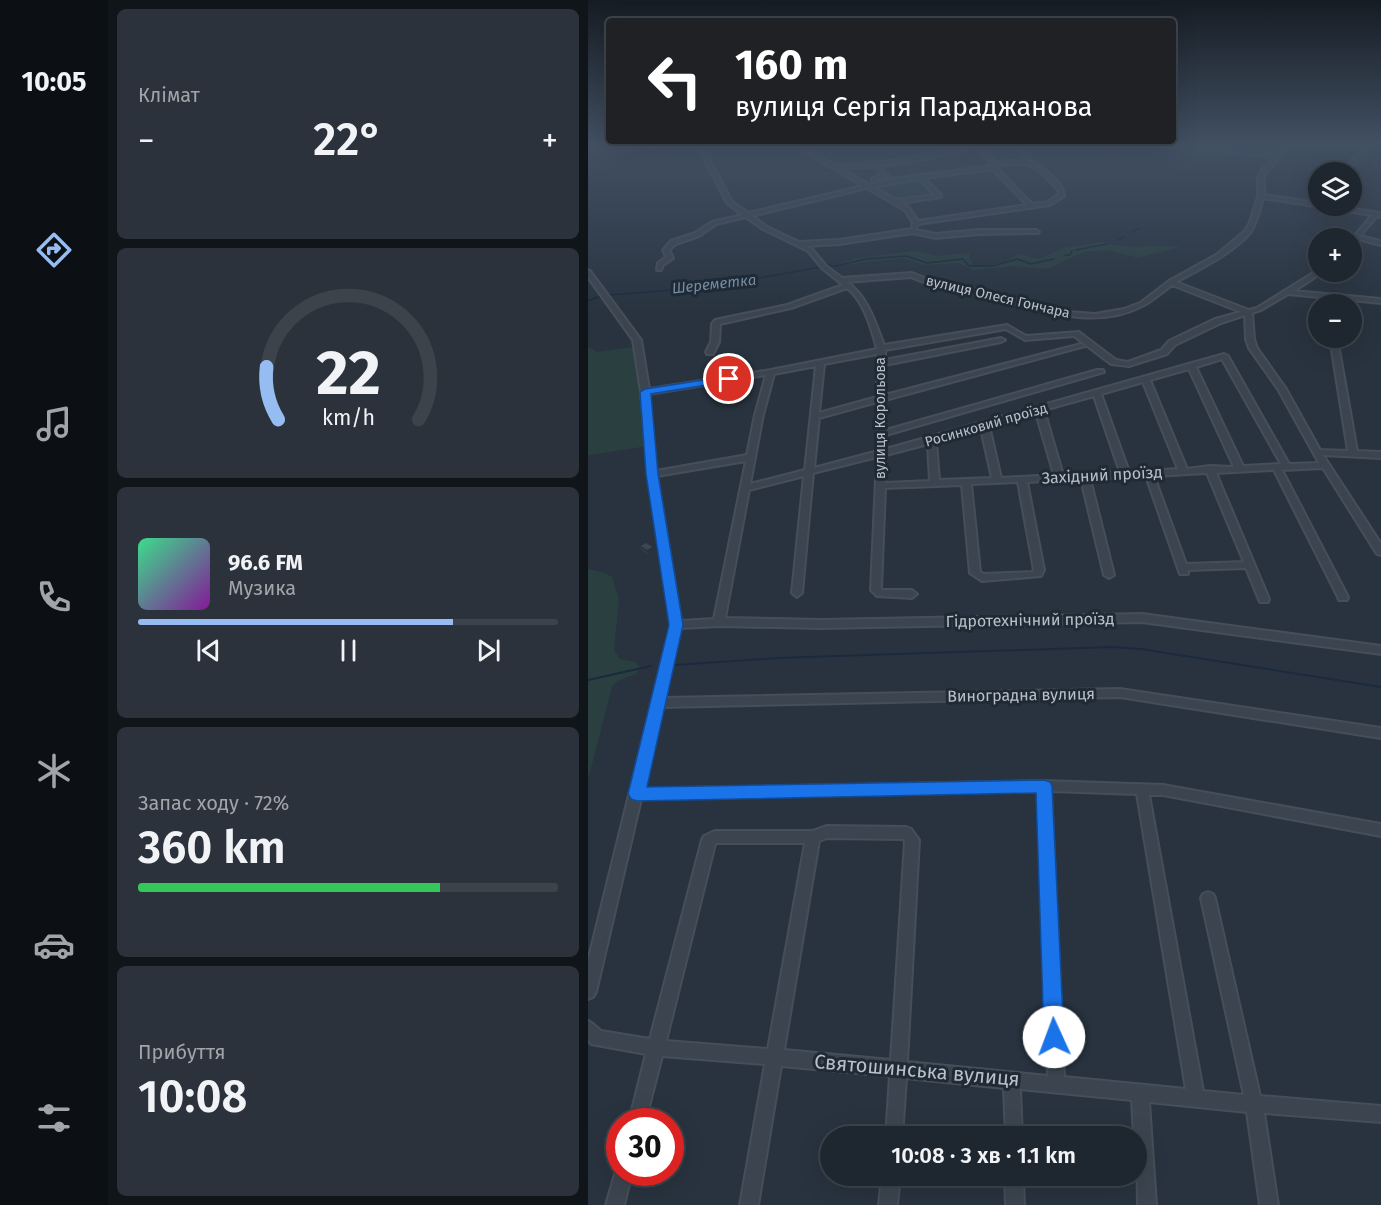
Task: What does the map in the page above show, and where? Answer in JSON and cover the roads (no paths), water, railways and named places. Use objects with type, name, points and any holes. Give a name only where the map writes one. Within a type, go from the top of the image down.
[{"type":"street","name":"вулиця Корольова","points":[[728,201],[765,228],[811,251],[824,267],[855,291],[863,303],[881,350],[882,453],[876,590],[881,594],[912,594]]},
{"type":"street","points":[[658,269],[660,264],[670,258],[666,249],[678,239],[699,234],[712,224],[810,201]]},
{"type":"street","points":[[896,202],[901,201]]},
{"type":"street","points":[[1026,201],[1031,206]]},
{"type":"street","points":[[916,223],[1051,201]]},
{"type":"street","name":"вулиця Олеся Гончара","points":[[840,280],[912,275],[930,283],[976,291],[1059,313],[1095,316],[1133,309],[1171,282],[1218,256],[1247,232],[1253,222],[1259,201]]},
{"type":"street","points":[[896,202],[908,210],[916,223]]},
{"type":"street","points":[[1362,212],[1378,215]]},
{"type":"street","points":[[1362,232],[1378,215]]},
{"type":"street","points":[[913,231],[916,223]]},
{"type":"street","points":[[798,244],[839,242],[913,231],[936,236],[979,232],[1036,232]]},
{"type":"street","points":[[1362,241],[1381,243]]},
{"type":"street","points":[[588,273],[638,340],[652,474],[676,625],[588,992]]},
{"type":"street","points":[[645,392],[771,372],[1007,327],[1025,338],[1076,334],[1111,361],[1127,365],[1162,353],[1174,342],[1218,321],[1262,308],[1308,279]]},
{"type":"street","points":[[1171,282],[1248,312]]},
{"type":"street","points":[[710,352],[715,342],[718,322],[789,307],[848,286]]},
{"type":"street","points":[[1287,292],[1308,296]]},
{"type":"street","points":[[1362,301],[1381,301]]},
{"type":"street","points":[[1248,312],[1253,348],[1282,389],[1317,452],[1381,552]]},
{"type":"street","points":[[881,363],[1001,340]]},
{"type":"street","points":[[816,416],[1081,346]]},
{"type":"street","points":[[1336,348],[1353,452]]},
{"type":"street","name":"Росинковий проїзд","points":[[747,488],[932,440],[1224,356],[1281,466]]},
{"type":"street","points":[[797,593],[820,363]]},
{"type":"street","points":[[1191,365],[1239,468]]},
{"type":"street","points":[[719,622],[771,372]]},
{"type":"street","points":[[881,434],[1100,372]]},
{"type":"street","points":[[1145,378],[1183,471]]},
{"type":"street","points":[[1097,393],[1125,474]]},
{"type":"street","points":[[1039,409],[1059,477]]},
{"type":"street","points":[[984,425],[997,481]]},
{"type":"street","points":[[932,440],[935,483]]},
{"type":"street","points":[[1317,452],[1381,455]]},
{"type":"street","points":[[652,474],[752,457]]},
{"type":"street","name":"Західний проїзд","points":[[880,486],[1325,465]]},
{"type":"street","points":[[1281,466],[1343,597]]},
{"type":"street","points":[[1210,469],[1263,599]]},
{"type":"street","points":[[1149,473],[1183,570],[1250,565]]},
{"type":"street","points":[[1085,476],[1109,575]]},
{"type":"street","points":[[966,482],[975,573],[978,576],[1032,575],[1037,574],[1039,570],[1022,479]]},
{"type":"street","name":"Гідротехнічний проїзд","points":[[676,625],[719,622],[821,624],[1143,618],[1381,650]]},
{"type":"street","name":"Виноградна вулиця","points":[[658,703],[1120,693],[1381,733]]},
{"type":"street","points":[[637,794],[1044,786],[1163,790],[1381,830]]},
{"type":"street","points":[[1044,786],[1056,1083]]},
{"type":"street","points":[[1142,789],[1196,1098]]},
{"type":"street","points":[[641,1108],[709,840],[715,837],[813,837],[827,832],[906,833],[912,840],[895,1126]]},
{"type":"street","points":[[749,1205],[813,837]]},
{"type":"street","points":[[1208,897],[1254,1104],[1269,1205]]},
{"type":"street","name":"Святошинська вулиця","points":[[592,1033],[656,1048],[1381,1114]]},
{"type":"street","points":[[1012,1079],[1014,1126]]},
{"type":"street","points":[[1140,1092],[1147,1205]]},
{"type":"street","points":[[615,1205],[620,1186]]},
{"type":"street","points":[[888,1205],[890,1186]]},
{"type":"street","points":[[1014,1186],[1015,1205]]},
{"type":"waterway","name":"Шереметка","points":[[1131,232],[1140,228]]},
{"type":"waterway","name":"Шереметка","points":[[1118,240],[1124,237]]},
{"type":"waterway","name":"Шереметка","points":[[1076,250],[1107,244]]},
{"type":"waterway","name":"Шереметка","points":[[1065,255],[1070,255],[1072,251]]},
{"type":"waterway","name":"Шереметка","points":[[826,265],[836,266],[866,259],[906,256],[927,263],[963,259],[969,266],[993,266],[1017,259],[1031,264],[1054,259]]},
{"type":"waterway","name":"Шереметка","points":[[607,295],[714,285],[820,267]]},
{"type":"waterway","name":"Шереметка","points":[[588,301],[601,296]]},
{"type":"waterway","points":[[675,665],[778,658],[1112,647],[1141,649],[1381,687]]},
{"type":"waterway","points":[[588,680],[651,666]]}]
